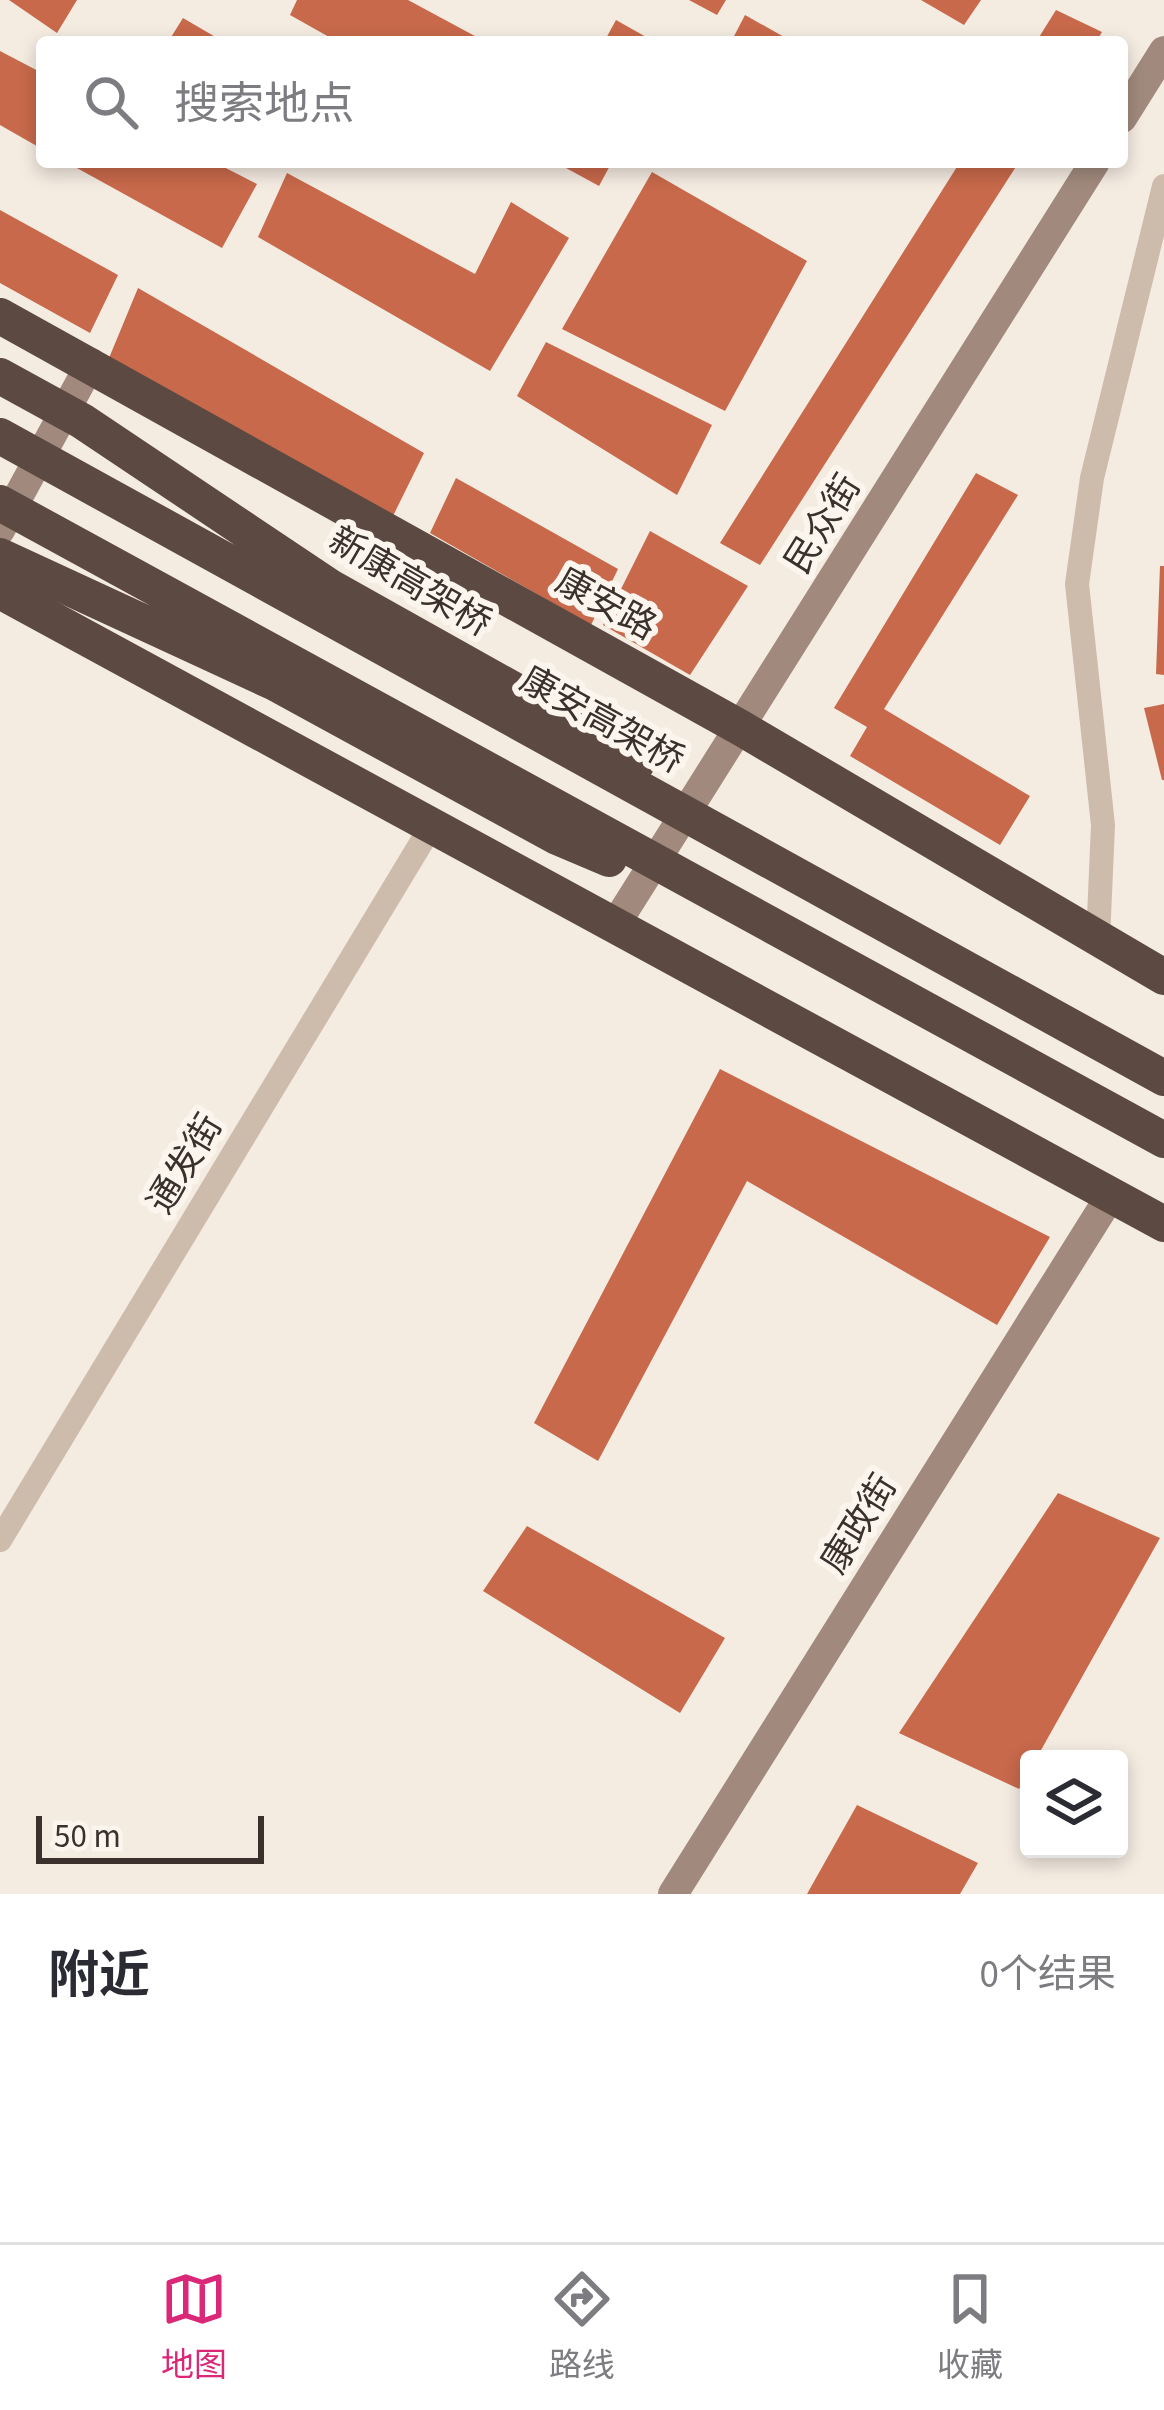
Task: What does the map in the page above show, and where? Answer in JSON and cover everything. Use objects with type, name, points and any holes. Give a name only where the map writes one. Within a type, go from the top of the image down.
[{"type":"highway","name":"康安路","points":[[0,316],[741,728],[1164,977]]},
{"type":"highway","name":"新康高架桥","points":[[0,376],[82,421],[330,587],[596,736],[839,899]]},
{"type":"highway","name":"康安高架桥","points":[[0,436],[1164,1078]]},
{"type":"highway","points":[[0,503],[1164,1140]]},
{"type":"highway","points":[[0,556],[275,683],[557,837],[812,946]]},
{"type":"highway","points":[[0,591],[1164,1224]]},
{"type":"street","points":[[1128,108],[1164,51]]},
{"type":"street","name":"民众街","points":[[614,925],[1091,168]]},
{"type":"street","points":[[1098,940],[1103,825],[1077,584],[1091,478],[1164,185]]},
{"type":"street","points":[[0,530],[91,363]]},
{"type":"street","name":"通发街","points":[[0,1540],[432,825]]},
{"type":"street","name":"康政街","points":[[673,1894],[1111,1195]]},
{"type":"building","points":[[9,0],[77,0],[57,33]]},
{"type":"building","points":[[297,0],[408,0],[475,36],[327,36],[290,15]]},
{"type":"building","points":[[689,0],[726,0],[717,15]]},
{"type":"building","points":[[921,0],[981,0],[964,25]]},
{"type":"building","points":[[1056,10],[1102,32],[1100,36],[1040,36]]},
{"type":"building","points":[[745,15],[782,36],[734,36]]},
{"type":"building","points":[[183,18],[214,36],[172,36]]},
{"type":"building","points":[[616,20],[644,36],[607,36]]},
{"type":"building","points":[[0,51],[36,70],[36,146],[0,125]]},
{"type":"building","points":[[77,168],[226,168],[257,184],[222,248]]},
{"type":"building","points":[[566,168],[609,168],[599,186]]},
{"type":"building","points":[[956,168],[1015,168],[760,565],[720,543]]},
{"type":"building","points":[[652,172],[807,261],[725,411],[562,329]]},
{"type":"building","points":[[287,173],[475,274],[511,202],[569,238],[490,371],[258,237]]},
{"type":"building","points":[[0,210],[118,275],[90,333],[0,283]]},
{"type":"building","points":[[138,288],[424,453],[392,518],[109,358]]},
{"type":"building","points":[[546,342],[712,425],[677,495],[517,396]]},
{"type":"building","points":[[976,473],[1018,495],[884,709],[1030,796],[1000,845],[850,756],[867,727],[834,708]]},
{"type":"building","points":[[456,478],[618,569],[591,625],[430,533]]},
{"type":"building","points":[[650,531],[748,586],[690,675],[603,625]]},
{"type":"building","points":[[1160,566],[1164,566],[1164,675],[1156,674]]},
{"type":"building","points":[[1164,704],[1164,780],[1162,780],[1144,708]]},
{"type":"building","points":[[720,1069],[1050,1237],[997,1325],[747,1181],[598,1461],[534,1423]]},
{"type":"building","points":[[1058,1493],[1160,1538],[1041,1750],[1020,1750],[1019,1789],[899,1733]]},
{"type":"building","points":[[527,1526],[725,1638],[680,1713],[483,1591]]},
{"type":"building","points":[[857,1805],[978,1863],[960,1894],[807,1894]]}]
